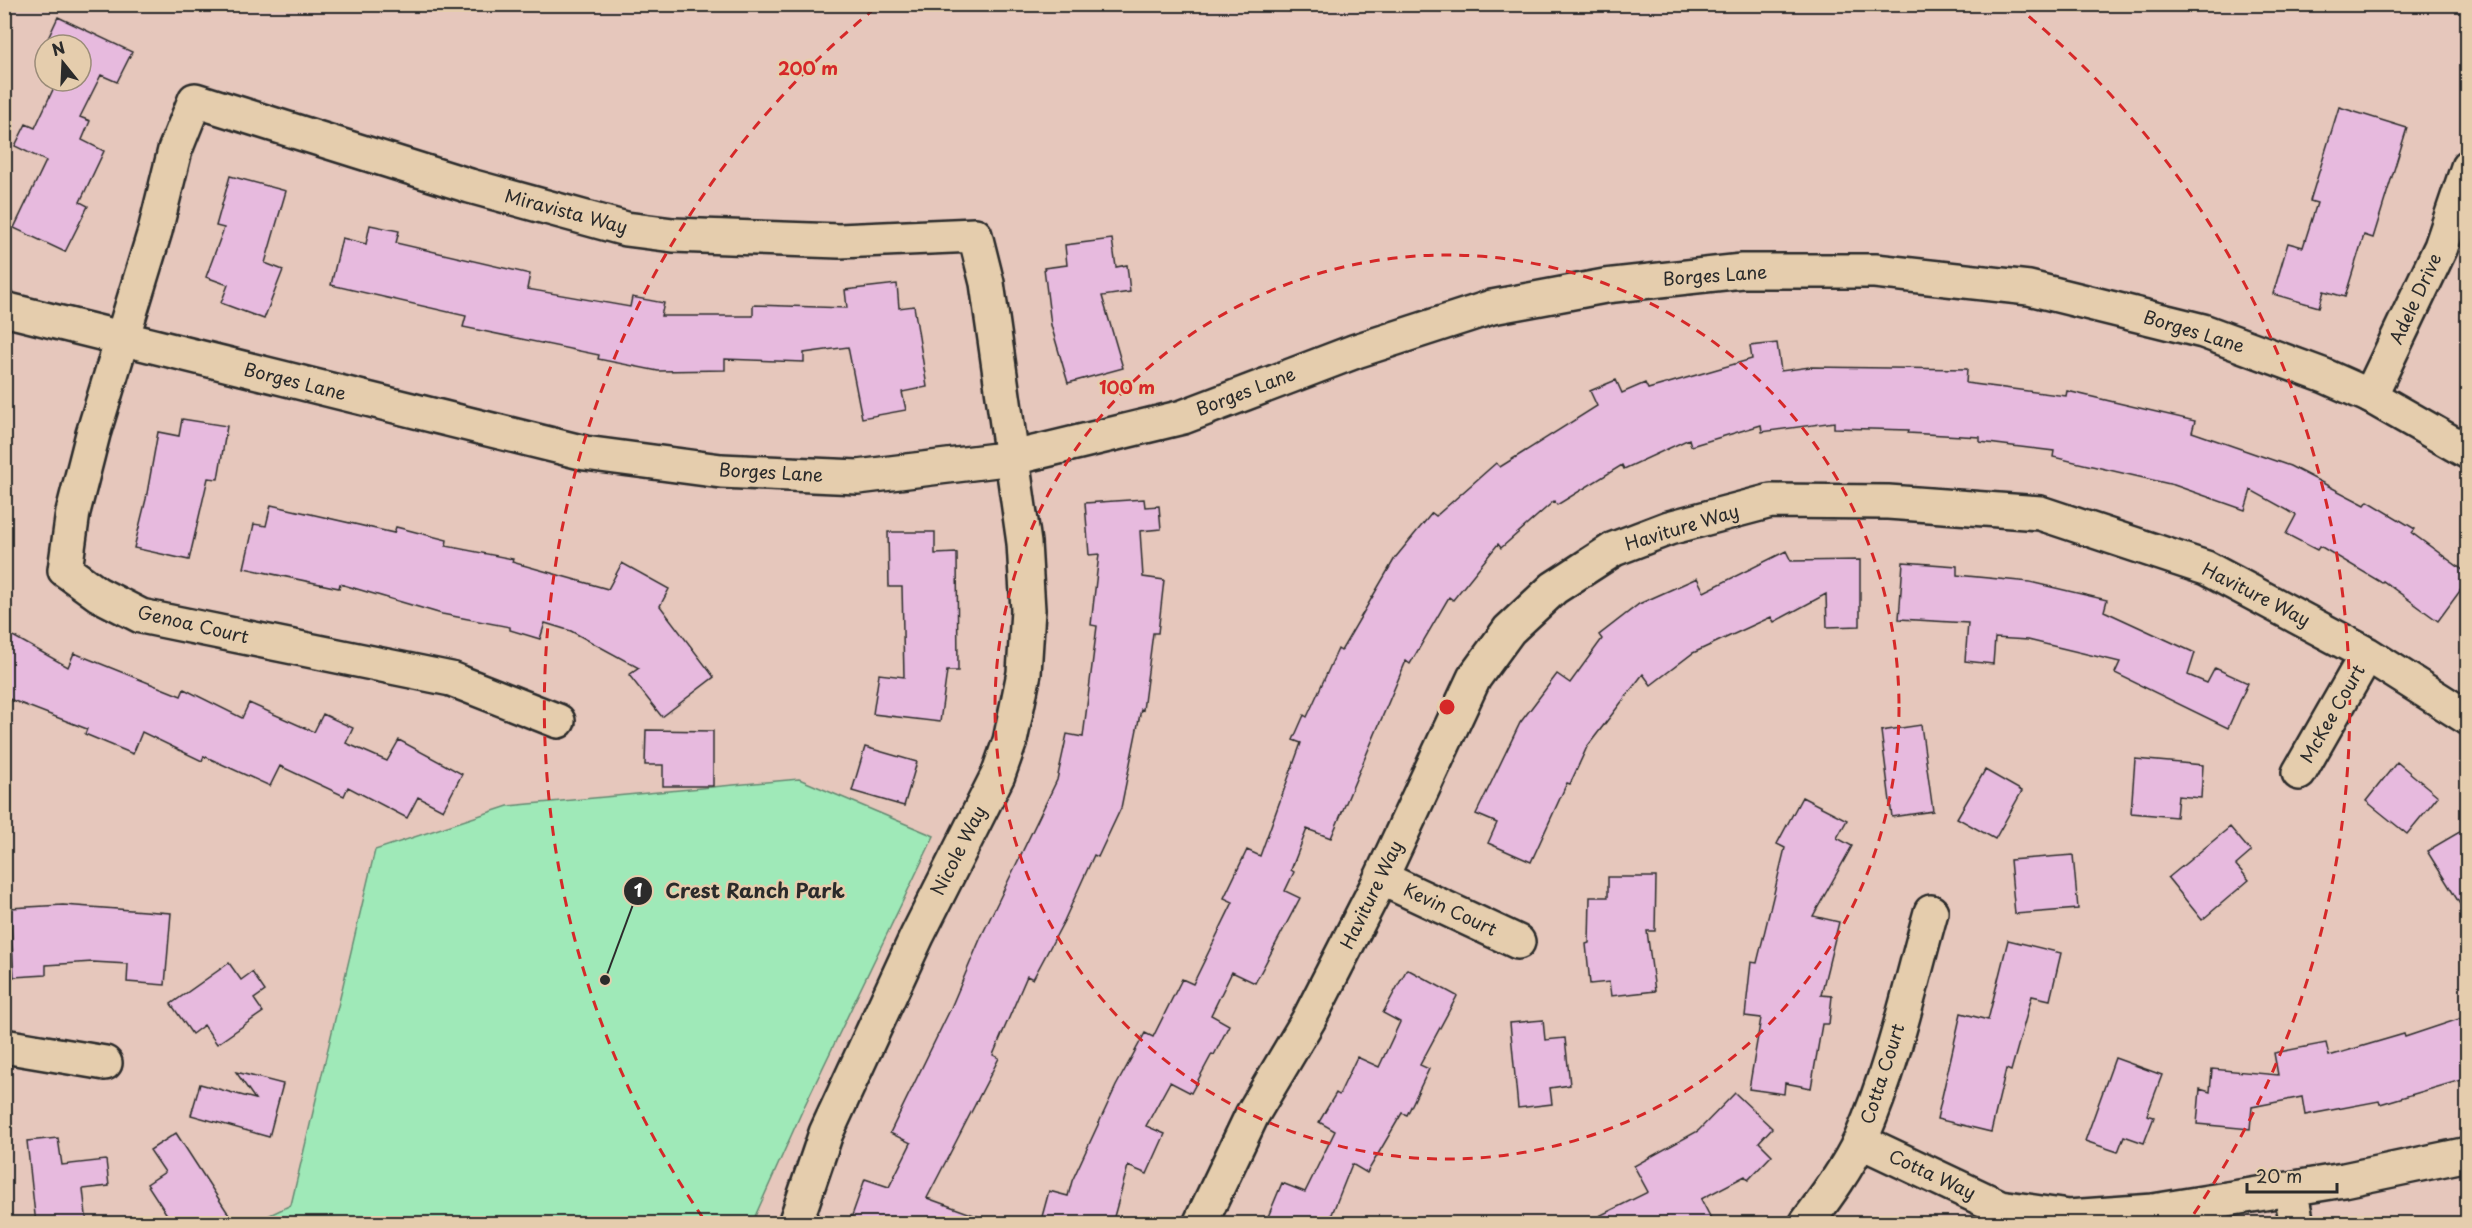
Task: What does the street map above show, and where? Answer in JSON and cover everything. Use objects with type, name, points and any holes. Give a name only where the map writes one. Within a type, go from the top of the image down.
[{"type":"street","name":"Miravista Way","points":[[120,339],[155,231],[175,150],[195,100],[470,186],[626,229],[672,235],[839,241],[975,235],[987,283],[1013,458]]},
{"type":"street","name":"Adele Drive","points":[[2370,396],[2441,247],[2468,166]]},
{"type":"street","name":"Borges Lane","points":[[4,309],[585,453],[721,471],[858,477],[1013,458],[1183,417],[1356,351],[1492,307],[1605,286],[1742,271],[1875,271],[2029,288],[2203,331],[2325,376],[2370,396],[2468,452]]},
{"type":"street","name":"Genoa Court","points":[[120,339],[73,512],[65,570],[98,594],[141,616],[451,679],[558,721]]},
{"type":"street","name":"Nicole Way","points":[[795,1224],[826,1133],[917,936],[998,775],[1010,741],[1024,673],[1028,610],[1013,458]]},
{"type":"street","name":"Haviture Way","points":[[1200,1224],[1252,1115],[1309,1019],[1382,878],[1474,678],[1509,630],[1554,588],[1614,549],[1669,528],[1771,501],[1888,502],[2040,513],[2206,568],[2367,654],[2468,718]]},
{"type":"street","name":"McKee Court","points":[[2298,773],[2367,654]]},
{"type":"street","name":"Kevin Court","points":[[1382,878],[1518,942]]},
{"type":"street","name":"Cotta Court","points":[[1806,1224],[1830,1192],[1860,1141],[1883,1084],[1931,912]]},
{"type":"street","points":[[4,1046],[105,1063]]},
{"type":"street","name":"Cotta Way","points":[[1860,1141],[2000,1208],[2068,1217],[2153,1211],[2290,1189],[2468,1154]]},
{"type":"street","points":[[2290,1189],[2297,1224]]},
{"type":"green space","points":[[799,779],[934,836],[803,1109],[752,1223],[253,1223],[291,1205],[375,850],[508,806]]},
{"type":"building","points":[[58,17],[92,33],[51,33]]},
{"type":"building","points":[[93,34],[132,52],[117,82],[101,75],[93,91]]},
{"type":"building","points":[[51,93],[92,93],[80,117],[90,121],[82,140],[104,151],[80,202],[88,206],[65,252],[14,228],[46,161],[15,146],[26,124],[35,128]]},
{"type":"building","points":[[2339,107],[2407,128],[2373,238],[2364,235],[2345,297],[2324,291],[2319,307],[2273,294],[2288,243],[2303,247],[2317,203],[2310,201]]},
{"type":"building","points":[[230,176],[286,191],[265,263],[283,270],[264,319],[221,303],[228,285],[206,277],[224,228],[216,226]]},
{"type":"building","points":[[370,225],[399,231],[396,243],[530,274],[527,289],[630,307],[632,297],[664,303],[661,316],[753,316],[753,305],[847,308],[845,290],[897,284],[899,308],[914,306],[927,387],[902,392],[906,410],[862,418],[848,347],[804,353],[804,362],[725,359],[725,370],[658,371],[598,359],[599,355],[463,327],[466,316],[331,285],[342,238],[366,244]]},
{"type":"building","points":[[1112,239],[1116,267],[1127,265],[1130,292],[1102,296],[1123,368],[1068,383],[1051,325],[1044,268],[1067,265],[1065,245]]},
{"type":"building","points":[[1777,343],[1781,371],[1810,367],[1967,369],[1966,383],[2066,396],[2067,391],[2195,421],[2192,432],[2290,466],[2365,505],[2368,501],[2415,529],[2412,533],[2468,574],[2468,580],[2438,621],[2383,581],[2382,583],[2320,546],[2317,550],[2286,534],[2296,515],[2251,490],[2245,510],[2174,485],[2053,457],[2054,451],[1980,442],[1980,437],[1908,433],[1909,430],[1834,428],[1834,422],[1762,432],[1761,425],[1691,446],[1689,439],[1624,469],[1622,465],[1557,505],[1554,501],[1501,548],[1498,544],[1453,600],[1449,597],[1410,664],[1406,661],[1331,838],[1307,829],[1291,870],[1294,872],[1285,891],[1300,898],[1255,983],[1232,972],[1211,1015],[1229,1025],[1214,1055],[1212,1054],[1191,1093],[1170,1082],[1146,1126],[1165,1134],[1147,1174],[1128,1166],[1112,1224],[1040,1224],[1049,1191],[1068,1196],[1072,1181],[1116,1086],[1145,1033],[1153,1037],[1182,979],[1193,984],[1233,902],[1224,898],[1247,850],[1260,856],[1301,743],[1293,740],[1304,715],[1307,717],[1338,649],[1341,651],[1395,558],[1432,513],[1436,516],[1496,463],[1500,467],[1597,406],[1590,391],[1616,380],[1622,393],[1645,383],[1648,389],[1752,359],[1750,346]]},
{"type":"building","points":[[182,419],[227,426],[218,479],[208,478],[189,560],[134,548],[146,499],[158,432],[179,436]]},
{"type":"building","points":[[1144,499],[1145,507],[1159,506],[1161,529],[1140,531],[1143,577],[1164,580],[1158,633],[1153,633],[1143,710],[1141,709],[1121,808],[1098,857],[1094,855],[1064,921],[1033,979],[1027,976],[993,1055],[999,1058],[927,1198],[988,1220],[988,1224],[849,1224],[865,1179],[889,1187],[911,1143],[890,1133],[1057,780],[1067,734],[1083,737],[1097,626],[1091,625],[1099,554],[1089,555],[1085,503]]},
{"type":"building","points":[[271,505],[394,533],[396,527],[447,540],[446,546],[513,559],[512,562],[608,589],[622,563],[669,589],[660,606],[714,677],[662,717],[629,675],[639,668],[571,631],[545,623],[540,639],[510,630],[510,627],[442,614],[340,584],[339,588],[244,568],[254,524],[266,526]]},
{"type":"building","points":[[888,532],[935,532],[935,554],[957,553],[958,671],[947,671],[940,722],[873,714],[879,674],[904,677],[902,587],[889,587]]},
{"type":"building","points":[[1786,551],[1791,561],[1860,560],[1860,626],[1827,627],[1826,594],[1774,622],[1771,617],[1693,653],[1651,685],[1643,674],[1587,747],[1570,784],[1567,783],[1531,862],[1488,843],[1497,823],[1476,814],[1520,723],[1557,674],[1570,683],[1602,639],[1599,635],[1639,604],[1697,578],[1704,592]]},
{"type":"building","points":[[1903,562],[1957,566],[1957,575],[2030,582],[2107,600],[2104,611],[2195,653],[2188,675],[2207,683],[2215,668],[2248,683],[2228,728],[2115,673],[2120,662],[2028,640],[1995,638],[1993,664],[1965,661],[1968,623],[1899,619]]},
{"type":"building","points":[[4,631],[68,667],[74,653],[181,696],[184,689],[242,718],[249,703],[314,732],[323,714],[353,728],[346,743],[387,761],[399,740],[462,774],[443,810],[418,797],[407,818],[348,787],[344,796],[280,766],[270,786],[204,756],[202,761],[142,732],[133,754],[85,734],[87,729],[4,697]]},
{"type":"building","points":[[1921,725],[1933,811],[1892,817],[1881,731]]},
{"type":"building","points":[[646,730],[713,731],[713,786],[663,786],[663,765],[645,765]]},
{"type":"building","points":[[865,747],[917,762],[904,806],[852,791]]},
{"type":"building","points":[[2135,759],[2203,765],[2201,798],[2178,796],[2176,817],[2131,813]]},
{"type":"building","points":[[2397,762],[2438,796],[2407,834],[2366,801]]},
{"type":"building","points":[[1985,770],[2022,791],[1995,839],[1957,818]]},
{"type":"building","points":[[1802,797],[1847,820],[1837,838],[1852,846],[1813,916],[1839,922],[1821,995],[1832,996],[1829,1024],[1822,1024],[1811,1088],[1785,1083],[1784,1094],[1749,1089],[1761,1018],[1745,1016],[1751,962],[1757,963],[1785,848],[1777,844]]},
{"type":"building","points":[[2230,827],[2251,852],[2236,865],[2249,880],[2202,920],[2168,878]]},
{"type":"building","points":[[2468,827],[2468,917],[2427,851]]},
{"type":"building","points":[[2073,855],[2078,909],[2015,914],[2010,860]]},
{"type":"building","points":[[1608,877],[1656,877],[1655,931],[1647,931],[1655,991],[1611,996],[1609,982],[1590,984],[1586,944],[1589,943],[1590,897],[1608,897]]},
{"type":"building","points":[[63,905],[171,913],[165,985],[127,982],[128,964],[93,962],[46,965],[46,975],[14,977],[10,908]]},
{"type":"building","points":[[2008,940],[2061,953],[2050,1000],[2032,996],[2011,1071],[2006,1069],[1991,1132],[1937,1119],[1961,1013],[1988,1020]]},
{"type":"building","points":[[229,963],[241,980],[252,972],[265,991],[254,999],[263,1012],[217,1044],[204,1025],[192,1034],[171,1004]]},
{"type":"building","points":[[1407,969],[1457,996],[1420,1065],[1429,1069],[1407,1115],[1402,1113],[1367,1173],[1352,1164],[1328,1224],[1265,1224],[1282,1183],[1305,1192],[1335,1131],[1319,1122],[1336,1093],[1339,1095],[1357,1057],[1379,1067],[1400,1022],[1383,1013]]},
{"type":"building","points":[[2468,1016],[2468,1078],[2380,1104],[2379,1101],[2305,1115],[2302,1097],[2252,1107],[2250,1129],[2197,1124],[2200,1089],[2210,1092],[2212,1069],[2278,1075],[2274,1053],[2326,1043],[2329,1056],[2404,1034],[2405,1037]]},
{"type":"building","points":[[1543,1020],[1545,1040],[1565,1038],[1570,1085],[1550,1088],[1552,1104],[1518,1108],[1510,1023]]},
{"type":"building","points":[[2115,1058],[2162,1075],[2147,1115],[2154,1117],[2144,1143],[2124,1136],[2118,1152],[2085,1141]]},
{"type":"building","points":[[236,1072],[283,1084],[269,1137],[191,1115],[200,1084],[255,1099]]},
{"type":"building","points":[[1735,1093],[1772,1128],[1759,1142],[1772,1155],[1748,1180],[1745,1176],[1701,1199],[1714,1224],[1583,1224],[1648,1192],[1634,1166],[1698,1131]]},
{"type":"building","points":[[176,1133],[235,1224],[173,1224],[147,1184],[165,1172],[150,1150]]},
{"type":"building","points":[[58,1138],[62,1165],[106,1160],[109,1186],[83,1189],[87,1224],[36,1224],[27,1141]]},
{"type":"place","name":"Crest Ranch Park","points":[[605,980]]}]
